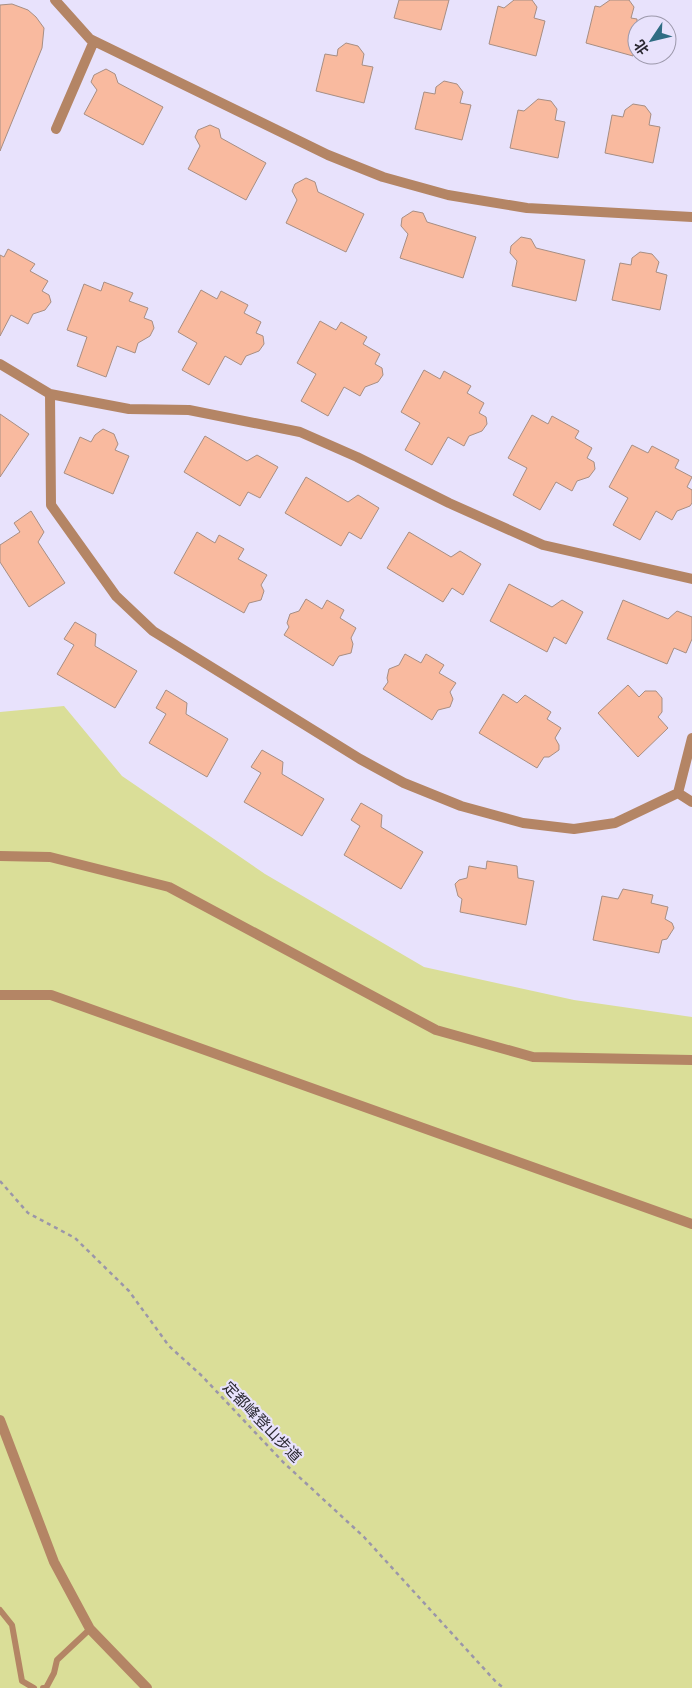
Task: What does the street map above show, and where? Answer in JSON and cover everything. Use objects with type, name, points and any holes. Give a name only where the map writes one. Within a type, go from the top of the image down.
[{"type":"street","points":[[55,0],[94,41],[328,155],[383,177],[448,196],[526,208],[692,217]]},
{"type":"street","points":[[56,129],[94,41]]},
{"type":"street","points":[[0,364],[50,394],[129,409],[189,410],[300,432],[357,456],[449,503],[543,545],[692,580]]},
{"type":"street","points":[[50,394],[51,505],[116,596],[153,631],[360,759],[404,783],[461,806],[523,823],[574,829],[615,823],[678,793]]},
{"type":"street","points":[[678,793],[692,738]]},
{"type":"street","points":[[678,793],[692,802]]},
{"type":"street","points":[[0,856],[50,856],[169,887],[436,1030],[532,1058],[692,1060]]},
{"type":"street","points":[[0,995],[51,995],[692,1224]]},
{"type":"street","points":[[0,1420],[54,1562],[90,1629],[147,1688]]},
{"type":"lane","points":[[0,1610],[12,1625],[22,1681],[34,1688]]},
{"type":"lane","points":[[42,1688],[46,1688],[54,1673],[57,1660],[90,1629]]},
{"type":"path","name":"定都峰登山步道","points":[[0,1181],[28,1213],[75,1238],[129,1291],[169,1346],[202,1376],[284,1462],[364,1537],[427,1608],[497,1683],[504,1688]]},
{"type":"green space","points":[[64,706],[122,776],[265,874],[424,967],[574,1000],[692,1017],[692,1688],[0,1688],[0,712]]},
{"type":"building","points":[[399,0],[449,0],[441,30],[394,18]]},
{"type":"building","points":[[514,0],[532,0],[537,7],[534,18],[545,21],[536,56],[489,44],[498,6],[504,8]]},
{"type":"building","points":[[610,0],[629,0],[634,7],[632,15],[627,15],[627,54],[586,43],[595,6],[600,7]]},
{"type":"building","points":[[12,4],[28,10],[44,28],[42,48],[0,151],[0,5]]},
{"type":"building","points":[[346,43],[358,46],[364,54],[362,65],[373,67],[364,103],[316,91],[325,54],[337,56],[338,49]]},
{"type":"building","points":[[106,69],[115,74],[118,83],[163,107],[143,145],[84,114],[97,90],[91,82],[94,75]]},
{"type":"building","points":[[444,81],[457,84],[463,92],[460,103],[471,105],[462,140],[415,129],[424,92],[435,94],[436,87]]},
{"type":"building","points":[[538,99],[551,101],[557,109],[555,120],[565,122],[558,158],[510,148],[518,110],[524,111]]},
{"type":"building","points":[[633,104],[645,106],[651,114],[649,125],[660,127],[653,163],[605,153],[612,115],[623,117],[625,110]]},
{"type":"building","points":[[210,125],[219,129],[221,138],[266,163],[246,200],[188,169],[200,146],[195,137],[198,130]]},
{"type":"building","points":[[306,178],[315,182],[318,192],[364,214],[346,252],[286,223],[297,200],[292,191],[295,184]]},
{"type":"building","points":[[413,211],[423,213],[427,222],[476,237],[463,278],[400,258],[408,234],[401,226],[402,218]]},
{"type":"building","points":[[521,237],[531,239],[536,248],[585,260],[576,301],[512,286],[517,261],[510,253],[511,246]]},
{"type":"building","points":[[8,249],[35,264],[30,271],[48,281],[42,291],[49,295],[51,302],[45,310],[33,314],[28,324],[11,315],[0,336],[0,255],[4,257]]},
{"type":"building","points":[[640,252],[652,254],[659,262],[656,272],[667,275],[660,310],[612,300],[620,263],[631,265],[632,258]]},
{"type":"building","points":[[104,282],[133,293],[129,301],[148,308],[144,318],[152,321],[154,328],[150,336],[138,343],[135,353],[117,346],[106,377],[77,366],[87,337],[67,330],[84,284],[101,291]]},
{"type":"building","points":[[201,290],[217,299],[221,291],[248,305],[244,313],[261,322],[256,333],[263,336],[264,344],[259,351],[246,356],[241,365],[225,356],[209,385],[182,370],[197,343],[178,332]]},
{"type":"building","points":[[320,321],[336,330],[341,322],[367,337],[363,344],[380,354],[375,364],[382,368],[383,375],[378,382],[365,387],[360,396],[344,387],[328,416],[301,401],[316,374],[297,363]]},
{"type":"building","points":[[424,370],[440,379],[444,371],[471,386],[467,393],[484,403],[479,413],[486,417],[487,424],[482,431],[469,436],[464,446],[448,437],[432,465],[405,450],[420,423],[401,412]]},
{"type":"building","points":[[0,414],[29,434],[0,477]]},
{"type":"building","points":[[532,415],[548,424],[552,416],[579,431],[575,438],[592,448],[587,458],[594,462],[595,469],[589,477],[577,481],[572,491],[556,482],[540,510],[513,495],[527,468],[508,458]]},
{"type":"building","points":[[103,429],[114,434],[118,444],[115,450],[129,456],[113,494],[64,473],[80,437],[91,442],[95,435]]},
{"type":"building","points":[[205,436],[247,461],[257,455],[278,467],[260,498],[248,492],[240,506],[184,472]]},
{"type":"building","points":[[632,445],[648,453],[652,446],[679,460],[675,468],[692,477],[687,487],[692,490],[692,503],[690,506],[677,511],[672,520],[656,511],[640,540],[613,525],[628,498],[609,487]]},
{"type":"building","points":[[306,477],[348,502],[358,495],[379,508],[361,539],[349,532],[341,546],[285,513]]},
{"type":"building","points":[[31,511],[44,532],[38,542],[65,583],[29,607],[0,562],[0,545],[20,532],[14,523]]},
{"type":"building","points":[[197,532],[215,543],[219,535],[244,549],[238,559],[267,575],[261,585],[264,591],[261,600],[249,603],[244,613],[174,573]]},
{"type":"building","points":[[409,532],[451,557],[460,551],[481,564],[463,595],[452,588],[443,602],[387,568]]},
{"type":"building","points":[[509,584],[552,607],[562,600],[583,612],[566,644],[554,637],[547,652],[490,621]]},
{"type":"building","points":[[306,599],[322,609],[327,600],[344,610],[340,618],[356,628],[351,638],[353,644],[351,653],[339,656],[333,666],[284,635],[289,627],[287,623],[290,614],[299,611]]},
{"type":"building","points":[[623,600],[668,619],[677,611],[692,617],[692,639],[686,653],[674,648],[667,664],[607,639]]},
{"type":"building","points":[[75,622],[96,634],[95,646],[137,671],[115,708],[57,674],[74,645],[64,639]]},
{"type":"building","points":[[405,654],[421,663],[426,654],[444,665],[439,673],[456,683],[450,692],[453,699],[450,707],[438,710],[432,720],[383,689],[388,682],[389,669],[399,665]]},
{"type":"building","points":[[628,685],[639,697],[645,691],[656,691],[662,698],[662,712],[658,717],[668,728],[638,757],[598,713]]},
{"type":"building","points":[[166,690],[187,703],[186,714],[228,739],[207,777],[149,743],[166,714],[156,708]]},
{"type":"building","points":[[503,694],[517,703],[525,695],[551,712],[547,719],[561,728],[555,738],[559,745],[559,750],[549,757],[544,757],[537,768],[479,733]]},
{"type":"building","points":[[262,750],[283,762],[282,774],[324,799],[302,836],[244,802],[261,773],[251,767]]},
{"type":"building","points":[[361,803],[382,815],[381,827],[423,852],[401,889],[344,855],[360,826],[351,820]]},
{"type":"building","points":[[487,861],[517,866],[518,878],[534,881],[526,925],[460,912],[462,899],[458,896],[455,884],[459,880],[467,878],[469,866],[486,869]]},
{"type":"building","points":[[623,889],[653,895],[651,903],[668,907],[665,919],[672,923],[674,928],[667,939],[662,940],[659,953],[593,940],[602,896],[618,899]]}]
